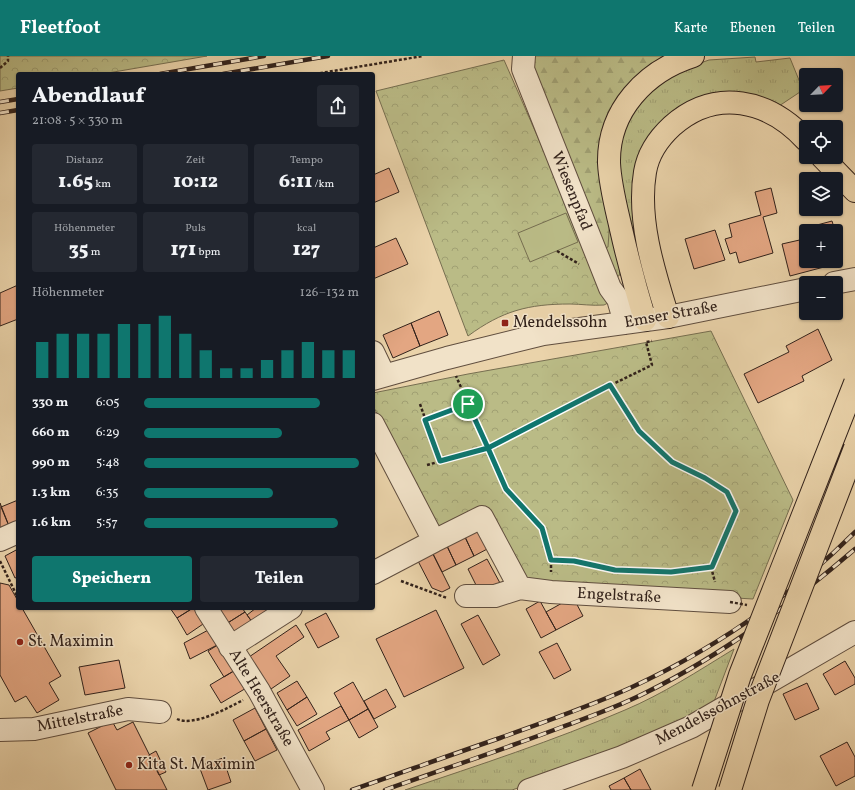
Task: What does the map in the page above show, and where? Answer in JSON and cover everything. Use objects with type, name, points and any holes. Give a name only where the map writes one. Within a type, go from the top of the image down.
[{"type":"highway","points":[[635,322],[632,274],[612,187],[609,162],[612,137],[621,114],[634,93],[652,75],[674,62],[693,56]]},
{"type":"highway","points":[[668,317],[653,270],[644,214],[643,190],[645,170],[650,157],[664,134],[679,120],[696,111],[712,104],[730,102],[754,105],[781,118],[799,134]]},
{"type":"highway","points":[[829,164],[855,191]]},
{"type":"highway","points":[[703,790],[740,675],[855,382]]},
{"type":"highway","points":[[730,790],[758,700],[855,448]]},
{"type":"street","name":"Wiesenpfad","points":[[524,56],[523,69],[607,282],[635,322]]},
{"type":"street","points":[[843,281],[855,278]]},
{"type":"street","name":"Emser Straße","points":[[378,377],[543,334],[668,317],[799,290]]},
{"type":"street","points":[[375,362],[378,377]]},
{"type":"street","points":[[375,428],[434,541]]},
{"type":"street","points":[[375,572],[482,517],[520,588]]},
{"type":"street","points":[[0,540],[16,533]]},
{"type":"street","name":"Engelstraße","points":[[466,596],[495,596],[520,588],[551,592],[721,597]]},
{"type":"street","name":"Alte Heerstraße","points":[[207,610],[230,648],[259,691],[313,790]]},
{"type":"street","points":[[230,648],[288,610]]},
{"type":"street","name":"Mendelssohnstraße","points":[[529,790],[622,757],[692,727],[855,632]]},
{"type":"street","name":"Mittelstraße","points":[[0,730],[34,729],[128,709],[160,712]]},
{"type":"path","points":[[0,68],[8,61],[8,56]]},
{"type":"path","points":[[327,72],[423,56]]},
{"type":"path","points":[[427,465],[488,448],[652,365],[646,342],[658,339]]},
{"type":"path","points":[[447,358],[506,489],[542,528],[551,560],[574,561],[615,570],[671,572],[712,567]]},
{"type":"path","points":[[610,385],[639,431],[672,462],[705,478],[727,492],[736,511],[712,567],[721,597]]},
{"type":"path","points":[[420,404],[440,461]]},
{"type":"path","points":[[425,420],[468,404]]},
{"type":"path","points":[[0,561],[16,594]]},
{"type":"path","points":[[400,581],[449,599],[466,596]]},
{"type":"path","points":[[160,712],[182,722],[216,714],[259,691]]},
{"type":"green space","points":[[0,56],[207,56],[114,72],[16,72],[16,88],[0,91]]},
{"type":"green space","points":[[532,56],[667,56],[618,100],[608,247],[602,249],[530,68]]},
{"type":"green space","points":[[755,57],[756,62],[790,58],[799,80],[799,93],[779,106],[767,102],[662,124],[644,266],[639,267],[619,173],[620,144],[626,125],[635,108],[657,85],[689,67],[709,60]]},
{"type":"green space","points":[[504,60],[610,302],[604,305],[555,304],[528,308],[492,320],[468,336],[376,91]]},
{"type":"green space","points":[[566,213],[578,242],[530,262],[518,233]]},
{"type":"green space","points":[[610,222],[621,268],[619,276],[616,276],[602,249]]},
{"type":"green space","points":[[711,331],[793,500],[753,599],[530,586],[489,510],[438,531],[375,410],[375,393],[468,374]]},
{"type":"green space","points":[[734,649],[712,707],[592,762],[512,790],[405,790],[543,742],[639,704],[694,674]]},
{"type":"building","points":[[389,168],[399,192],[375,202],[375,174]]},
{"type":"building","points":[[771,188],[777,213],[763,217],[773,253],[739,263],[736,252],[730,254],[725,239],[732,237],[729,224],[761,215],[755,192]]},
{"type":"building","points":[[832,221],[833,224],[821,224]]},
{"type":"building","points":[[715,230],[725,260],[694,269],[685,239]]},
{"type":"building","points":[[396,238],[408,264],[375,278],[375,247]]},
{"type":"building","points":[[799,240],[799,268],[820,268],[790,276],[782,244]]},
{"type":"building","points":[[16,286],[16,320],[0,326],[0,293]]},
{"type":"building","points":[[439,311],[448,335],[420,346],[411,323]]},
{"type":"building","points":[[411,323],[420,346],[393,358],[383,335]]},
{"type":"building","points":[[818,329],[832,360],[802,376],[804,381],[758,403],[744,374],[789,352],[786,346]]},
{"type":"building","points":[[16,501],[16,528],[11,531],[1,507]]},
{"type":"building","points":[[0,503],[11,531],[0,534]]},
{"type":"building","points":[[482,529],[491,547],[474,556],[465,537]]},
{"type":"building","points":[[465,537],[474,556],[456,565],[447,546]]},
{"type":"building","points":[[447,546],[456,565],[442,572],[433,554]]},
{"type":"building","points":[[16,550],[16,578],[15,578],[5,556]]},
{"type":"building","points":[[433,554],[450,588],[442,592],[432,588],[418,561]]},
{"type":"building","points":[[487,559],[500,583],[478,589],[468,569]]},
{"type":"building","name":"St. Maximin","points":[[0,583],[9,585],[16,597],[16,610],[23,610],[61,676],[49,683],[59,700],[37,713],[26,696],[15,702],[0,675]]},
{"type":"building","points":[[573,597],[583,616],[556,630],[546,612]]},
{"type":"building","points":[[540,601],[556,630],[541,638],[526,609]]},
{"type":"building","points":[[171,610],[190,610],[177,618]]},
{"type":"building","points":[[190,610],[198,610],[206,622],[187,635],[177,618]]},
{"type":"building","points":[[216,610],[244,610],[245,612],[226,624]]},
{"type":"building","points":[[253,610],[277,610],[255,626],[247,615]]},
{"type":"building","points":[[436,610],[464,668],[404,697],[376,639]]},
{"type":"building","points":[[245,612],[255,626],[237,640],[226,624]]},
{"type":"building","points":[[326,613],[339,637],[318,648],[305,624]]},
{"type":"building","points":[[478,615],[500,655],[483,665],[461,624]]},
{"type":"building","points":[[296,625],[304,637],[276,656],[290,676],[271,689],[249,657]]},
{"type":"building","points":[[212,628],[221,643],[190,659],[184,643]]},
{"type":"building","points":[[221,643],[237,669],[224,677],[208,651]]},
{"type":"building","points":[[557,643],[571,670],[554,679],[539,652]]},
{"type":"building","points":[[119,660],[125,688],[85,695],[79,667]]},
{"type":"building","points":[[845,661],[855,678],[855,684],[835,695],[823,674]]},
{"type":"building","points":[[237,669],[248,687],[221,703],[210,685]]},
{"type":"building","points":[[297,681],[307,697],[287,710],[277,693]]},
{"type":"building","points":[[353,682],[368,709],[349,720],[334,693]]},
{"type":"building","points":[[807,683],[819,709],[795,720],[783,694]]},
{"type":"building","points":[[386,689],[396,707],[374,719],[364,701]]},
{"type":"building","points":[[307,697],[317,714],[297,726],[287,710]]},
{"type":"building","points":[[341,706],[349,720],[326,732],[330,739],[309,751],[298,730]]},
{"type":"building","points":[[255,708],[266,729],[244,741],[233,720]]},
{"type":"building","points":[[368,709],[378,727],[359,738],[349,720]]},
{"type":"building","name":"Kita St. Maximin","points":[[112,721],[117,730],[133,722],[167,790],[116,790],[88,733]]},
{"type":"building","points":[[266,729],[277,750],[255,761],[244,741]]},
{"type":"building","points":[[847,742],[855,757],[855,776],[836,786],[820,756]]},
{"type":"building","points":[[156,751],[166,772],[159,775],[149,755]]},
{"type":"building","points":[[223,758],[231,782],[208,790],[199,766]]},
{"type":"building","points":[[640,769],[651,790],[631,790],[624,778]]},
{"type":"building","points":[[624,778],[631,790],[611,790],[609,786]]},
{"type":"railway","points":[[172,72],[264,56]]},
{"type":"railway","points":[[235,72],[328,56]]},
{"type":"railway","points":[[0,102],[16,99]]},
{"type":"railway","points":[[0,113],[16,110]]},
{"type":"railway","points":[[352,790],[566,714],[614,695],[661,673],[721,639],[777,600],[830,556],[855,532]]},
{"type":"railway","points":[[385,790],[613,708],[643,694],[700,663],[754,628],[805,590],[855,549]]},
{"type":"place","name":"Mendelssohn","points":[[505,323]]},
{"type":"place","name":"St. Maximin","points":[[20,642]]},
{"type":"place","name":"Kita St. Maximin","points":[[129,765]]},
{"type":"route","points":[[468,404],[425,420],[440,461],[488,448],[506,489],[542,528],[551,560],[574,561],[615,570],[671,572],[712,567],[736,511],[727,492],[705,478],[672,462],[639,431],[610,385],[488,448],[468,404]]}]
